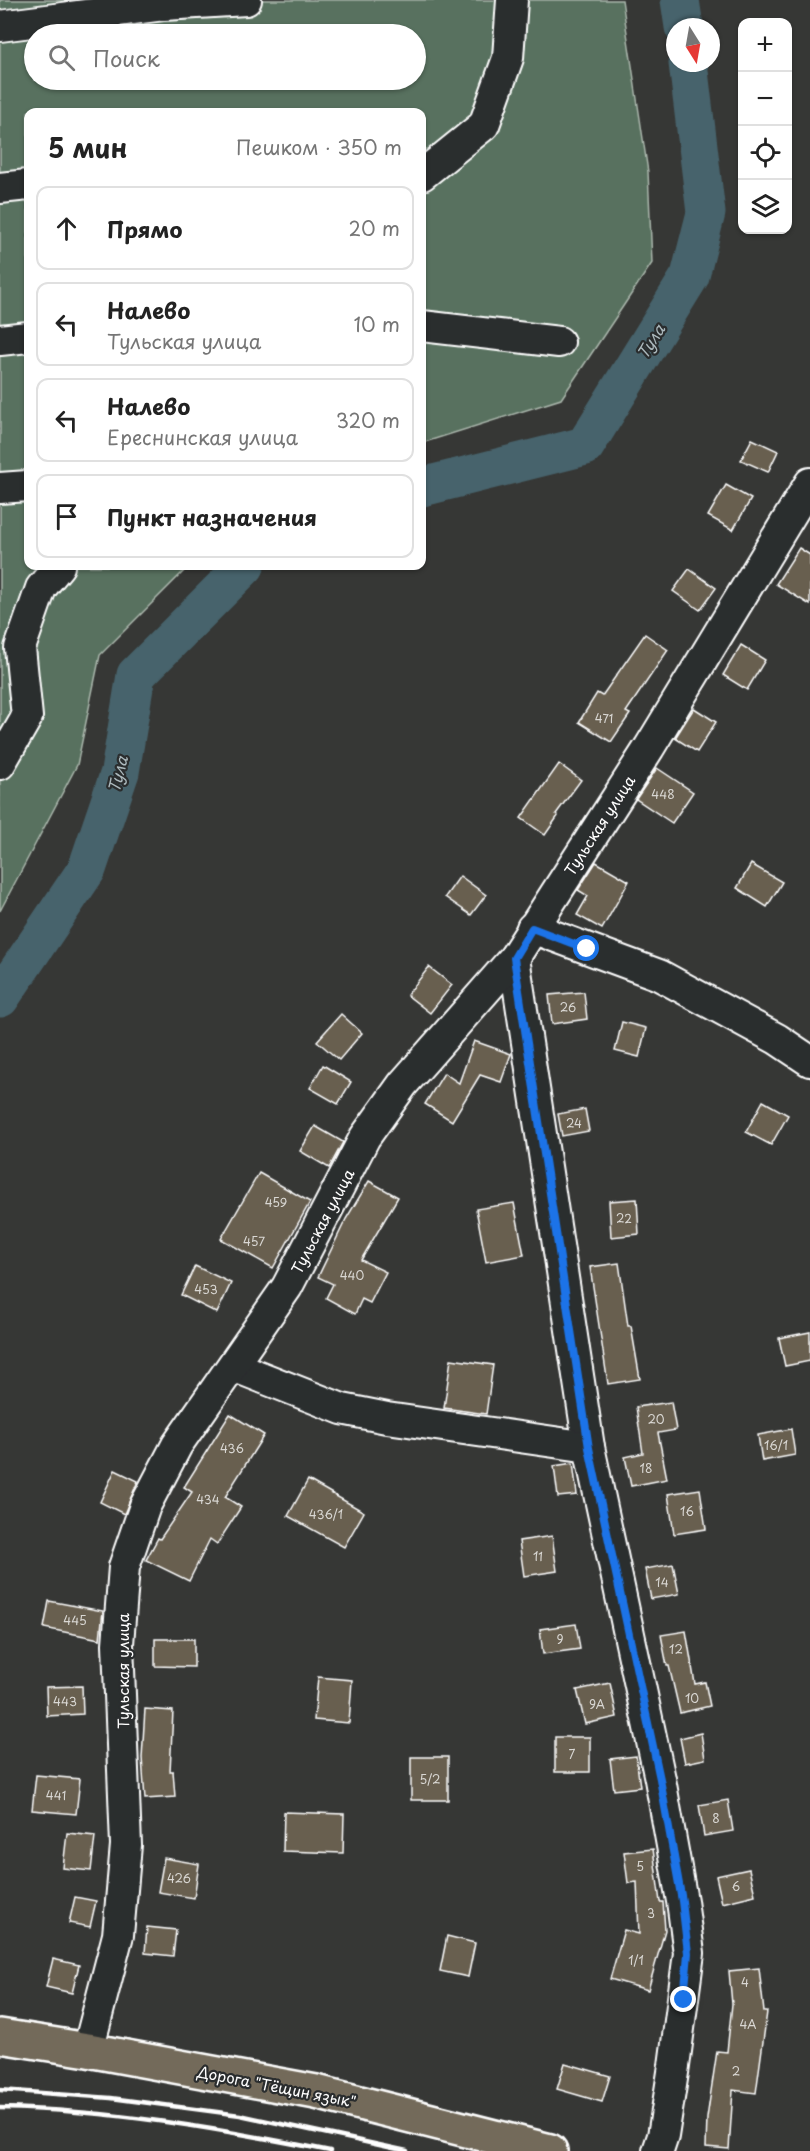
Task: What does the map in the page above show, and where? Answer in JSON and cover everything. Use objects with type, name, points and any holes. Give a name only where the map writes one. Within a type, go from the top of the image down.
[{"type":"main road","name":"Дорога \"Тёщин язык\"","points":[[0,2036],[316,2092],[550,2151]]},
{"type":"street","points":[[0,26],[164,5],[246,0]]},
{"type":"street","points":[[426,172],[484,125],[508,58],[512,0]]},
{"type":"street","points":[[426,147],[462,143]]},
{"type":"street","points":[[0,188],[24,185]]},
{"type":"street","points":[[426,326],[559,342]]},
{"type":"street","points":[[0,340],[24,337]]},
{"type":"street","name":"Тульская улица","points":[[88,2050],[118,1935],[126,1845],[118,1644],[124,1567],[145,1506],[177,1446],[287,1287],[365,1137],[402,1084],[514,958],[649,748],[810,483]]},
{"type":"street","points":[[0,488],[24,486]]},
{"type":"street","points":[[0,764],[27,717],[20,648],[14,629],[56,570]]},
{"type":"street","points":[[532,928],[659,975],[777,1039],[810,1061]]},
{"type":"street","points":[[514,958],[589,1448],[660,1779],[682,1901],[688,1953],[684,2000],[663,2136],[658,2151]]},
{"type":"street","points":[[232,1366],[342,1409],[387,1418],[589,1448]]},
{"type":"green space","points":[[0,0],[622,0],[648,172],[652,263],[561,399],[426,442],[426,108],[24,108],[24,570],[185,570],[100,655],[77,765],[0,911]]},
{"type":"building","points":[[752,439],[778,451],[768,472],[741,460]]},
{"type":"building","points":[[726,485],[751,499],[733,530],[708,516]]},
{"type":"building","points":[[799,548],[810,555],[810,605],[776,584]]},
{"type":"building","points":[[689,569],[716,588],[700,610],[673,591]]},
{"type":"building","points":[[645,634],[668,650],[626,712],[630,714],[611,742],[579,722],[597,693],[602,696]]},
{"type":"building","points":[[741,645],[765,660],[747,690],[723,675]]},
{"type":"building","points":[[694,708],[716,722],[697,752],[675,738]]},
{"type":"building","points":[[559,764],[581,780],[556,814],[558,816],[545,835],[521,818]]},
{"type":"building","points":[[657,768],[693,792],[672,823],[636,799]]},
{"type":"building","points":[[596,862],[629,881],[602,929],[577,915],[588,896],[578,890]]},
{"type":"building","points":[[751,864],[782,882],[767,907],[737,888]]},
{"type":"building","points":[[460,876],[486,895],[471,915],[445,897]]},
{"type":"building","points":[[429,967],[452,985],[430,1013],[407,995]]},
{"type":"building","points":[[584,992],[587,1019],[552,1024],[549,995]]},
{"type":"building","points":[[341,1014],[362,1033],[339,1060],[317,1041]]},
{"type":"building","points":[[622,1022],[646,1028],[639,1057],[615,1051]]},
{"type":"building","points":[[474,1041],[511,1054],[501,1082],[480,1075],[452,1121],[425,1104],[444,1073],[459,1083]]},
{"type":"building","points":[[323,1065],[351,1082],[338,1104],[310,1088]]},
{"type":"building","points":[[763,1101],[788,1115],[771,1145],[746,1132]]},
{"type":"building","points":[[585,1109],[589,1131],[562,1136],[558,1114]]},
{"type":"building","points":[[315,1126],[343,1142],[329,1168],[300,1151]]},
{"type":"building","points":[[259,1173],[310,1202],[273,1268],[221,1239]]},
{"type":"building","points":[[369,1181],[398,1197],[361,1260],[386,1272],[370,1303],[362,1299],[355,1314],[326,1298],[333,1284],[318,1277],[346,1219]]},
{"type":"building","points":[[637,1199],[639,1234],[611,1237],[609,1201]]},
{"type":"building","points":[[514,1203],[524,1255],[486,1262],[476,1209]]},
{"type":"building","points":[[619,1263],[628,1326],[631,1326],[640,1379],[608,1384],[590,1267]]},
{"type":"building","points":[[195,1266],[231,1283],[217,1313],[181,1295]]},
{"type":"building","points":[[810,1332],[810,1361],[785,1366],[779,1338]]},
{"type":"building","points":[[451,1359],[493,1365],[486,1414],[444,1408]]},
{"type":"building","points":[[671,1402],[676,1430],[658,1433],[667,1479],[631,1486],[625,1457],[643,1453],[636,1407]]},
{"type":"building","points":[[230,1414],[264,1435],[225,1497],[241,1507],[217,1544],[210,1539],[189,1581],[146,1560],[158,1538],[160,1539],[192,1492],[184,1487]]},
{"type":"building","points":[[791,1429],[795,1455],[762,1461],[758,1435]]},
{"type":"building","points":[[573,1463],[577,1495],[558,1497],[554,1466]]},
{"type":"building","points":[[115,1470],[138,1481],[124,1514],[100,1502]]},
{"type":"building","points":[[308,1480],[364,1512],[344,1547],[288,1516]]},
{"type":"building","points":[[700,1489],[706,1529],[674,1534],[668,1494]]},
{"type":"building","points":[[552,1536],[557,1571],[524,1576],[519,1541]]},
{"type":"building","points":[[673,1564],[679,1594],[651,1599],[645,1569]]},
{"type":"building","points":[[49,1601],[103,1611],[100,1639],[44,1628]]},
{"type":"building","points":[[576,1624],[580,1649],[543,1654],[540,1629]]},
{"type":"building","points":[[686,1631],[695,1684],[705,1682],[710,1706],[680,1713],[661,1635]]},
{"type":"building","points":[[155,1639],[194,1639],[194,1667],[155,1666]]},
{"type":"building","points":[[318,1677],[352,1680],[349,1723],[314,1720]]},
{"type":"building","points":[[610,1683],[617,1717],[585,1724],[577,1690]]},
{"type":"building","points":[[82,1686],[83,1714],[47,1716],[46,1687]]},
{"type":"building","points":[[145,1709],[173,1711],[170,1771],[173,1771],[175,1797],[145,1799],[142,1758]]},
{"type":"building","points":[[701,1733],[705,1759],[685,1763],[680,1738]]},
{"type":"building","points":[[555,1737],[590,1737],[590,1772],[555,1772]]},
{"type":"building","points":[[636,1756],[640,1787],[614,1790],[610,1759]]},
{"type":"building","points":[[411,1757],[448,1757],[448,1800],[411,1800]]},
{"type":"building","points":[[36,1775],[80,1779],[76,1814],[32,1810]]},
{"type":"building","points":[[728,1800],[733,1831],[704,1836],[699,1805]]},
{"type":"building","points":[[284,1812],[344,1814],[343,1853],[283,1851]]},
{"type":"building","points":[[67,1833],[95,1836],[91,1871],[63,1868]]},
{"type":"building","points":[[653,1849],[660,1902],[663,1902],[665,1930],[648,1990],[610,1979],[624,1930],[639,1934],[637,1882],[628,1883],[624,1852]]},
{"type":"building","points":[[164,1858],[199,1864],[194,1898],[158,1892]]},
{"type":"building","points":[[749,1869],[755,1895],[722,1903],[716,1876]]},
{"type":"building","points":[[75,1897],[96,1901],[90,1927],[69,1923]]},
{"type":"building","points":[[147,1927],[176,1930],[173,1956],[145,1953]]},
{"type":"building","points":[[447,1936],[475,1943],[468,1977],[440,1971]]},
{"type":"building","points":[[53,1959],[79,1965],[72,1993],[46,1987]]},
{"type":"building","points":[[759,1968],[764,2012],[767,2012],[756,2093],[733,2090],[729,2149],[706,2147],[707,2118],[717,2051],[727,2052],[732,2004],[729,1971]]},
{"type":"building","points":[[565,2063],[610,2076],[602,2102],[557,2089]]},
{"type":"waterway","name":"Тула","points":[[680,0],[683,18]]},
{"type":"waterway","name":"Тула","points":[[426,486],[585,446],[690,276],[706,213],[689,72]]},
{"type":"waterway","name":"Тула","points":[[0,998],[87,869],[120,772],[136,675],[241,570]]},
{"type":"railway","points":[[0,2090],[111,2098],[240,2115],[407,2151]]},
{"type":"railway","points":[[0,2108],[83,2112],[166,2122],[330,2151]]},
{"type":"route","points":[[587,949],[532,928],[514,958],[589,1448],[660,1779],[682,1901],[688,1953],[684,2000]]}]
